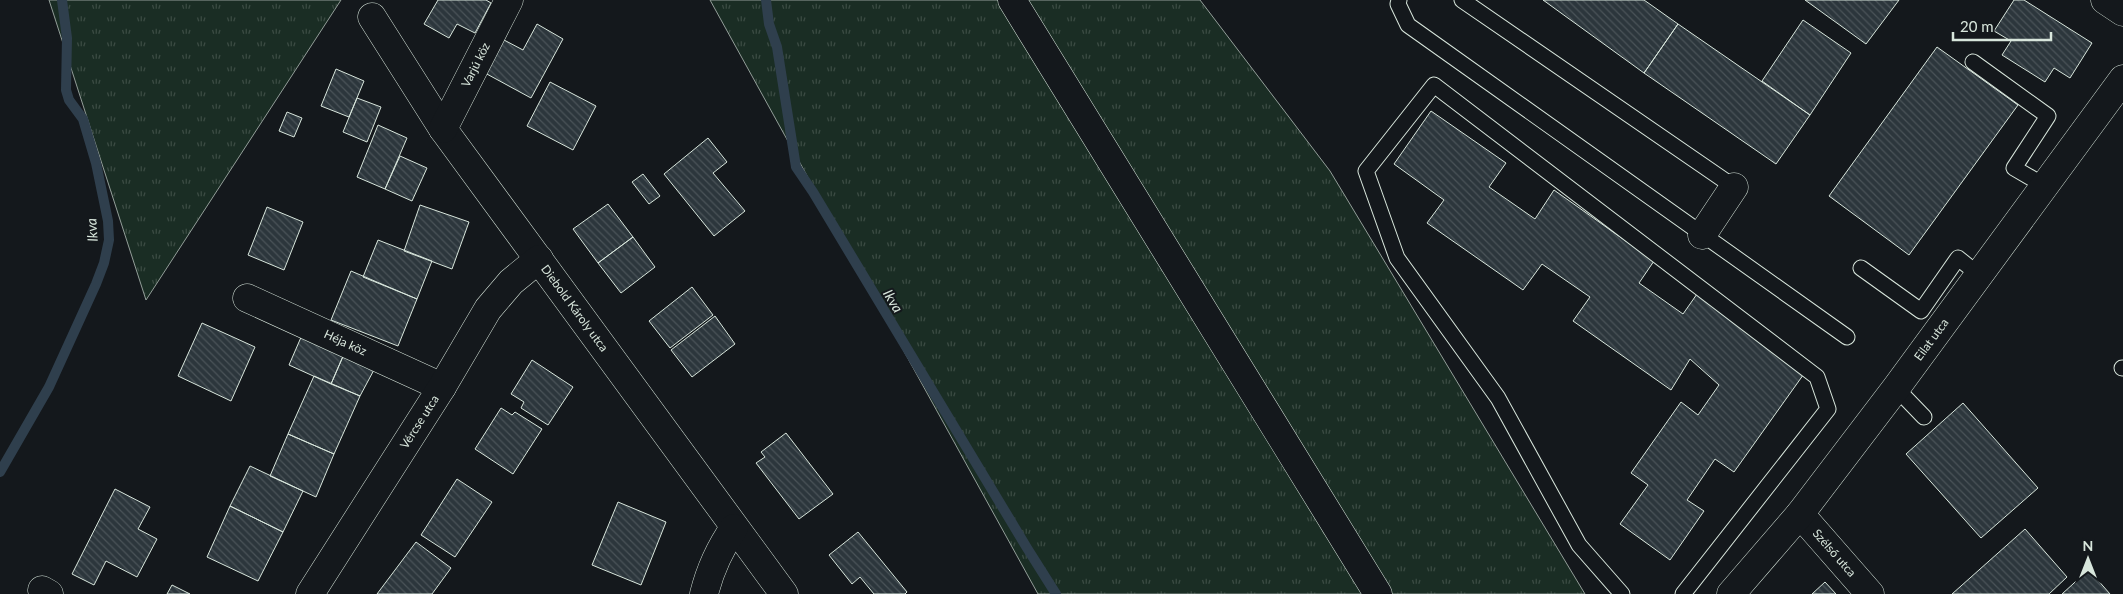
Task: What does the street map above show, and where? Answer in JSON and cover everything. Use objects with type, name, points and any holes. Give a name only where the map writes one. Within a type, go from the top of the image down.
[{"type":"street","name":"Varjú köz","points":[[443,129],[509,0]]},
{"type":"street","points":[[1012,0],[1378,594]]},
{"type":"street","points":[[2105,0],[2123,12]]},
{"type":"street","name":"Diebold Károly utca","points":[[372,17],[443,129],[784,594]]},
{"type":"street","name":"Eilat utca","points":[[1733,593],[1800,514],[1896,388],[2123,79]]},
{"type":"street","points":[[1702,235],[1734,187]]},
{"type":"street","name":"Vércse utca","points":[[310,594],[442,386],[488,309],[511,282],[539,259]]},
{"type":"street","name":"Héja köz","points":[[247,298],[442,386]]},
{"type":"street","name":"Szélső utca","points":[[1800,514],[1870,594]]},
{"type":"street","points":[[704,594],[715,561],[724,542],[734,528]]},
{"type":"lane","points":[[1399,0],[1398,4],[1408,25],[1847,337]]},
{"type":"lane","points":[[1462,0],[1734,187]]},
{"type":"lane","points":[[1973,62],[2048,116],[2014,168],[2045,186]]},
{"type":"lane","points":[[1622,594],[1579,544],[1498,398],[1397,258],[1366,171],[1434,85],[1816,377],[1828,409],[1683,594]]},
{"type":"lane","points":[[1861,268],[1921,310],[1958,258],[1979,275]]},
{"type":"lane","points":[[1896,388],[1924,417]]},
{"type":"green space","points":[[49,0],[341,0],[146,300]]},
{"type":"green space","points":[[710,0],[1200,0],[1330,171],[1585,594],[1038,594]]},
{"type":"building","points":[[438,0],[486,0],[491,3],[475,33],[457,24],[449,38],[424,24]]},
{"type":"building","points":[[1543,0],[1644,0],[1678,24],[1644,73]]},
{"type":"building","points":[[1805,0],[1899,0],[1866,44]]},
{"type":"building","points":[[2014,0],[2024,0],[2092,43],[2070,78],[2054,68],[2045,82],[2002,55],[2011,41],[1994,31]]},
{"type":"building","points":[[1803,20],[1851,53],[1810,115],[1762,81]]},
{"type":"building","points":[[537,24],[563,39],[531,98],[485,73],[504,40],[523,50]]},
{"type":"building","points":[[1678,24],[1810,115],[1776,164],[1644,73]]},
{"type":"building","points":[[1937,47],[2018,105],[1909,255],[1829,196]]},
{"type":"building","points":[[336,69],[364,81],[349,117],[321,106]]},
{"type":"building","points":[[550,82],[596,106],[573,150],[527,126]]},
{"type":"building","points":[[357,98],[381,107],[367,142],[343,132]]},
{"type":"building","points":[[1431,111],[1506,163],[1489,187],[1535,219],[1554,190],[1654,261],[1639,283],[1683,314],[1697,294],[1806,371],[1734,472],[1715,459],[1687,500],[1704,511],[1670,560],[1620,524],[1648,485],[1631,473],[1681,402],[1698,415],[1719,385],[1690,359],[1671,390],[1573,321],[1590,297],[1542,264],[1523,290],[1427,223],[1444,200],[1394,164]]},
{"type":"building","points":[[287,112],[302,118],[294,137],[279,131]]},
{"type":"building","points":[[378,125],[407,138],[385,189],[357,177]]},
{"type":"building","points":[[708,138],[727,162],[713,173],[745,211],[714,236],[664,174]]},
{"type":"building","points":[[400,156],[427,168],[412,201],[385,189]]},
{"type":"building","points":[[643,174],[660,196],[649,204],[632,182]]},
{"type":"building","points":[[608,204],[633,237],[598,263],[573,229]]},
{"type":"building","points":[[420,205],[469,222],[452,269],[404,251]]},
{"type":"building","points":[[267,207],[303,222],[284,270],[248,255]]},
{"type":"building","points":[[633,237],[655,267],[621,293],[598,263]]},
{"type":"building","points":[[378,240],[432,261],[417,299],[363,277]]},
{"type":"building","points":[[351,271],[417,299],[398,346],[331,320]]},
{"type":"building","points":[[692,287],[713,315],[670,348],[649,321]]},
{"type":"building","points":[[715,316],[735,344],[692,377],[671,350]]},
{"type":"building","points":[[202,323],[255,347],[231,401],[178,376]]},
{"type":"building","points":[[302,335],[344,354],[331,384],[289,365]]},
{"type":"building","points":[[344,354],[375,368],[360,396],[331,384]]},
{"type":"building","points":[[532,360],[573,387],[548,425],[521,408],[524,402],[511,394]]},
{"type":"building","points":[[314,376],[360,396],[334,454],[288,434]]},
{"type":"building","points":[[1963,403],[2038,488],[1981,538],[1906,454]]},
{"type":"building","points":[[501,408],[512,415],[515,412],[542,429],[513,474],[475,449]]},
{"type":"building","points":[[786,433],[833,494],[799,519],[756,463],[765,457],[761,452]]},
{"type":"building","points":[[288,434],[334,454],[316,497],[270,476]]},
{"type":"building","points":[[250,466],[303,491],[283,532],[230,506]]},
{"type":"building","points":[[457,479],[492,502],[455,557],[421,535]]},
{"type":"building","points":[[115,489],[150,507],[138,529],[157,539],[137,577],[106,561],[94,585],[72,574]]},
{"type":"building","points":[[618,502],[666,522],[641,585],[592,565]]},
{"type":"building","points":[[230,506],[283,532],[258,581],[207,557]]},
{"type":"building","points":[[2025,529],[2067,577],[2049,594],[1952,594]]},
{"type":"building","points":[[858,532],[907,592],[905,594],[874,594],[860,577],[852,584],[829,555]]},
{"type":"building","points":[[416,542],[451,568],[432,594],[377,594]]},
{"type":"building","points":[[2089,570],[2110,594],[2062,594],[2085,573]]},
{"type":"building","points":[[1825,582],[1836,594],[1812,594]]},
{"type":"building","points":[[172,585],[190,594],[167,594]]},
{"type":"waterway","name":"Ikva","points":[[0,472],[49,387],[96,284],[104,263],[109,240],[108,221],[96,163],[83,119],[69,100],[66,90],[67,38],[62,0]]},
{"type":"waterway","name":"Ikva","points":[[766,0],[769,24],[777,47],[796,167],[813,192],[1056,594]]}]
